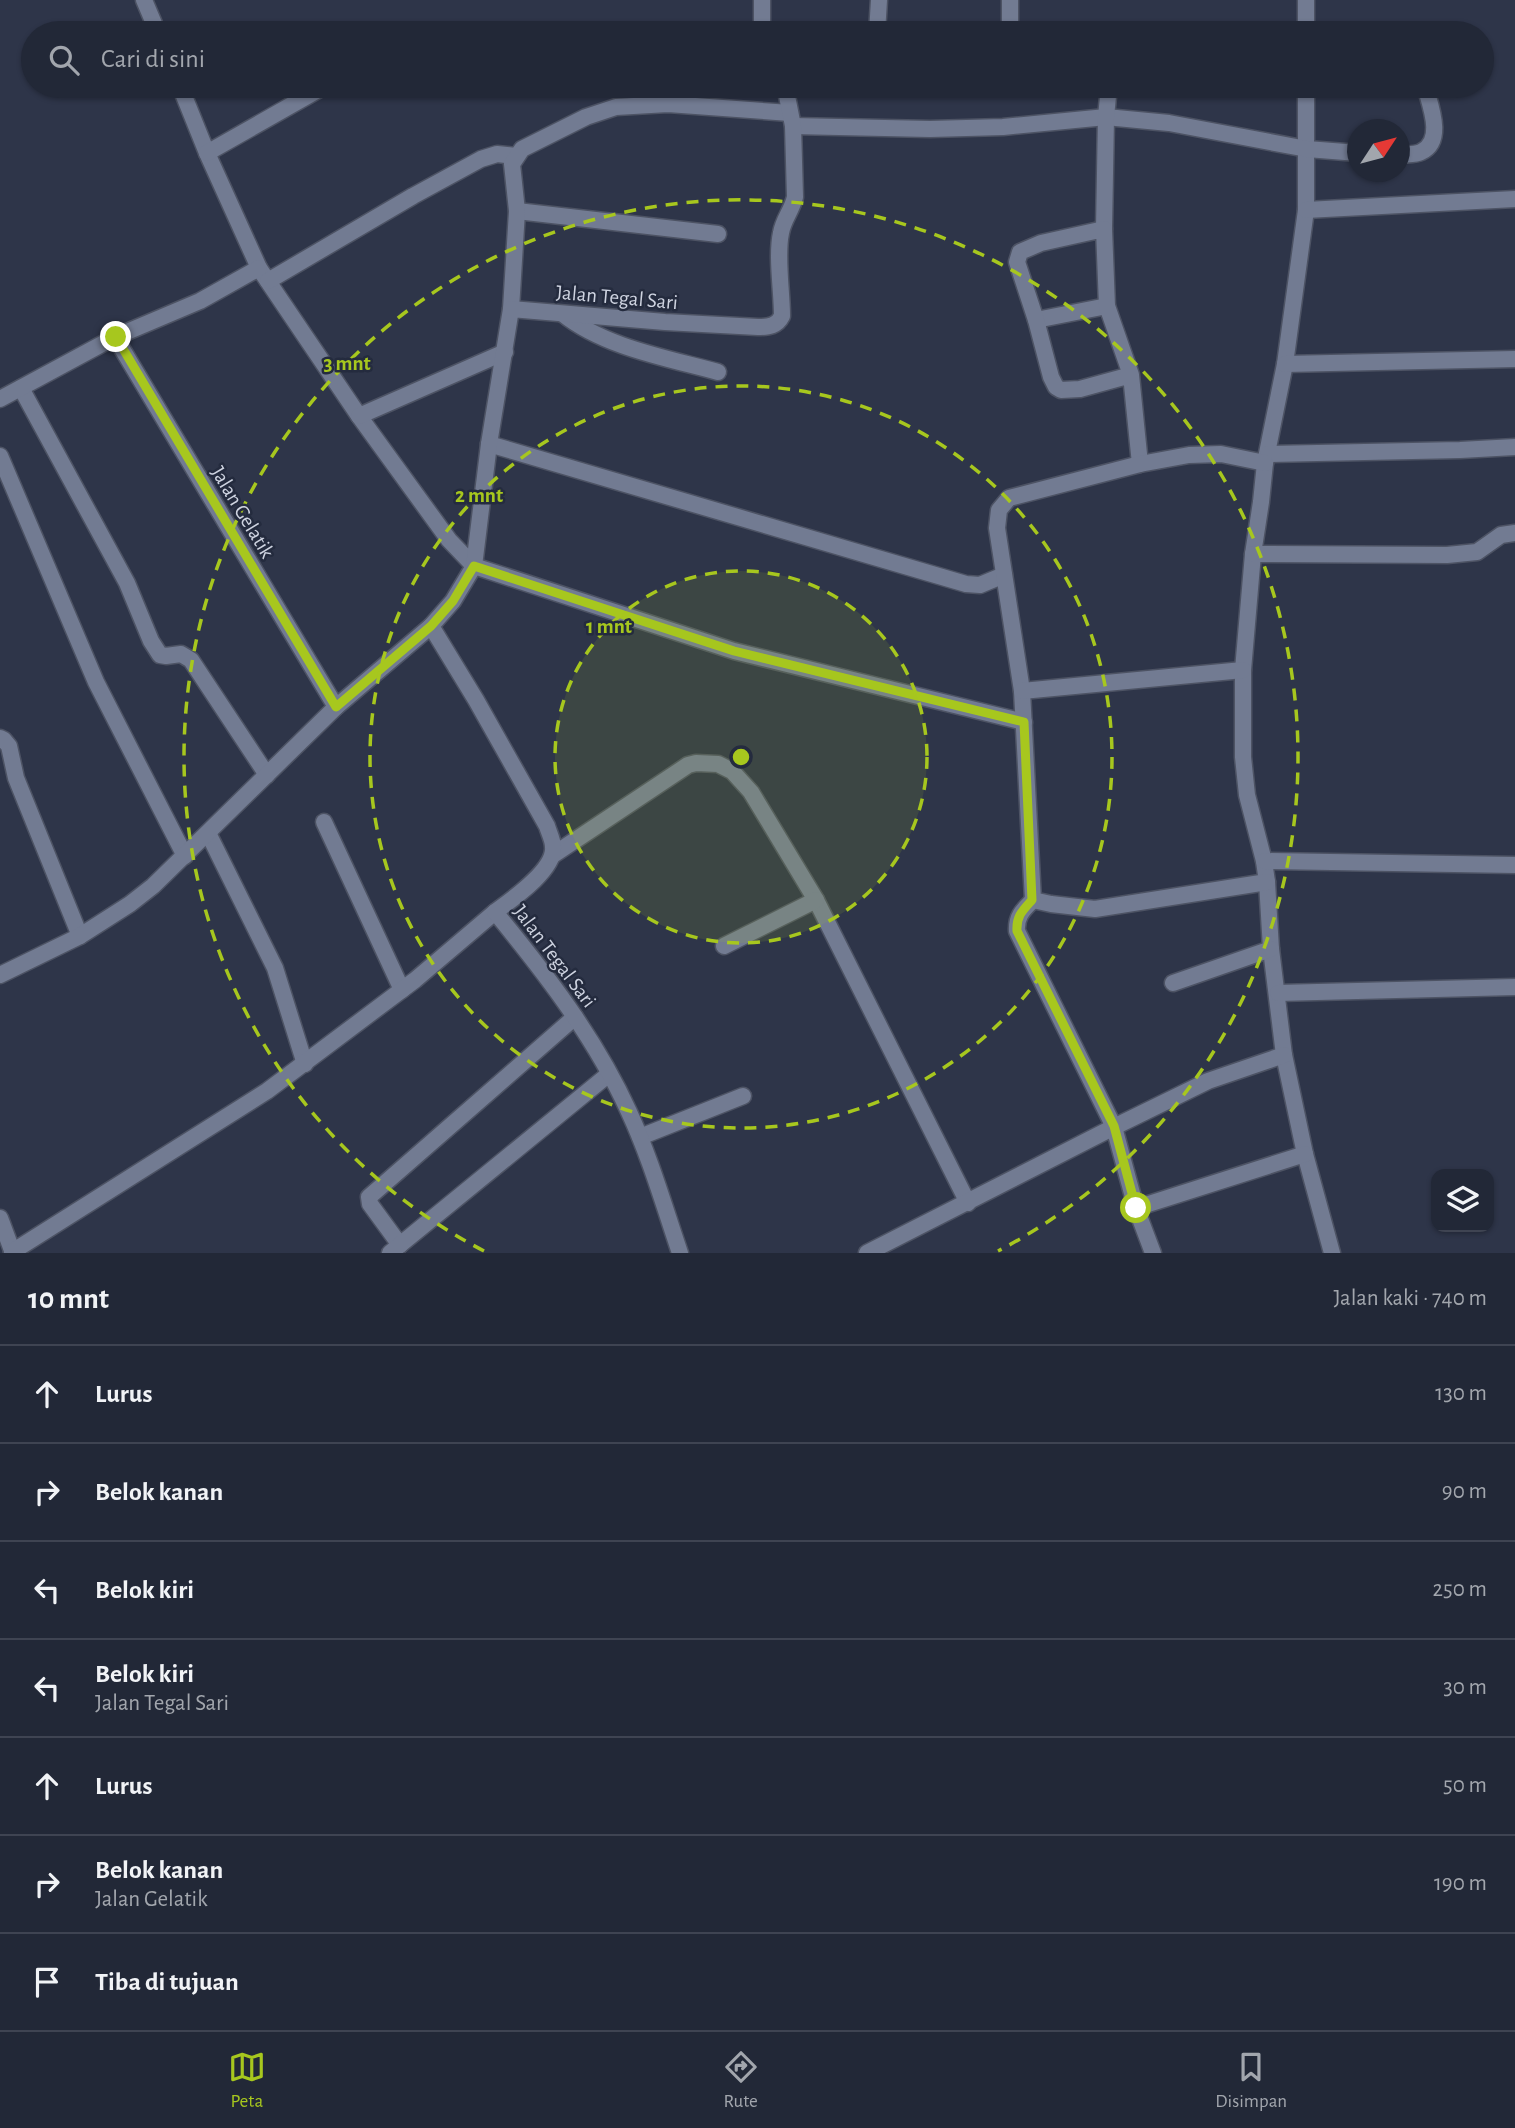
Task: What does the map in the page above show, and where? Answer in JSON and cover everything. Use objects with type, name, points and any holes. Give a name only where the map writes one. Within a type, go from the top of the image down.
[{"type":"street","points":[[144,0],[153,21]]},
{"type":"street","points":[[762,0],[762,21]]},
{"type":"street","points":[[878,21],[879,0]]},
{"type":"street","points":[[1010,0],[1010,21]]},
{"type":"street","points":[[1306,0],[1306,21]]},
{"type":"street","points":[[185,98],[207,153],[264,275],[359,416],[449,540],[474,566],[734,651],[1024,722]]},
{"type":"street","points":[[207,153],[304,98]]},
{"type":"street","points":[[787,98],[792,120]]},
{"type":"street","points":[[1108,98],[1104,229],[1107,306],[1131,375],[1140,464]]},
{"type":"street","points":[[1306,98],[1306,210],[1286,364],[1266,459],[1253,554],[1243,670],[1244,778],[1267,881],[1284,1055],[1305,1154],[1332,1253]]},
{"type":"street","points":[[1410,154],[1420,153],[1430,146],[1435,134],[1428,98]]},
{"type":"street","points":[[0,975],[80,936],[130,904],[185,856],[336,707],[431,626],[453,601],[474,566],[489,444],[511,309],[517,211],[512,164],[522,149],[586,117],[616,107],[668,104],[792,120],[930,129],[991,128],[1106,117],[1169,122],[1307,149],[1347,152]]},
{"type":"street","name":"Jalan Tegal Sari","points":[[511,309],[692,324],[769,327],[776,324],[782,316],[780,233],[795,197],[792,120]]},
{"type":"street","points":[[0,400],[116,337],[264,275],[481,159],[497,154],[516,156]]},
{"type":"street","points":[[1306,210],[1515,199]]},
{"type":"street","points":[[517,211],[718,234]]},
{"type":"street","points":[[1104,229],[1041,243],[1020,252],[1017,262],[1056,387],[1061,390],[1080,389],[1131,375]]},
{"type":"street","points":[[1037,320],[1107,306]]},
{"type":"street","points":[[563,314],[582,328],[616,343],[718,372]]},
{"type":"street","name":"Jalan Gelatik","points":[[116,337],[336,707]]},
{"type":"street","points":[[359,416],[505,352]]},
{"type":"street","points":[[1286,364],[1515,359]]},
{"type":"street","points":[[21,388],[127,583],[151,641],[158,652],[166,656],[181,654],[191,660],[267,775]]},
{"type":"street","points":[[489,444],[966,584],[980,585],[1004,575]]},
{"type":"street","points":[[1153,1253],[1136,1208],[1114,1126],[1017,931],[1019,914],[1032,900],[1024,722],[997,517],[1009,498],[1140,464],[1189,455],[1213,454],[1266,459],[1515,447]]},
{"type":"street","points":[[0,456],[96,682],[185,856]]},
{"type":"street","points":[[1253,554],[1447,555],[1477,552],[1502,535],[1515,533]]},
{"type":"street","points":[[431,626],[477,700],[547,826],[554,847],[553,855]]},
{"type":"street","points":[[1022,691],[1243,670]]},
{"type":"street","points":[[0,738],[9,746],[16,778],[80,936]]},
{"type":"street","name":"Jalan Tegal Sari","points":[[680,1253],[640,1137],[609,1074],[575,1017],[495,912],[537,878],[553,855],[675,772],[696,763],[718,764],[732,771],[751,792],[816,900]]},
{"type":"street","points":[[324,822],[402,990]]},
{"type":"street","points":[[208,833],[275,968],[305,1064]]},
{"type":"street","points":[[1264,861],[1515,865]]},
{"type":"street","points":[[1032,900],[1095,909],[1267,881]]},
{"type":"street","points":[[724,946],[816,900],[968,1203]]},
{"type":"street","points":[[0,1218],[13,1252],[245,1106],[305,1064],[402,990],[495,912]]},
{"type":"street","points":[[1173,983],[1272,949]]},
{"type":"street","points":[[1278,993],[1515,987]]},
{"type":"street","points":[[575,1017],[369,1197],[370,1204],[395,1249],[609,1074]]},
{"type":"street","points":[[867,1253],[1114,1126],[1223,1075],[1284,1055]]},
{"type":"street","points":[[640,1137],[743,1096]]},
{"type":"street","points":[[1136,1208],[1305,1154]]},
{"type":"route","points":[[116,337],[336,707],[431,626],[461,590],[474,566],[734,651],[1024,722],[1032,900],[1019,914],[1017,931],[1114,1126],[1136,1208]]}]
